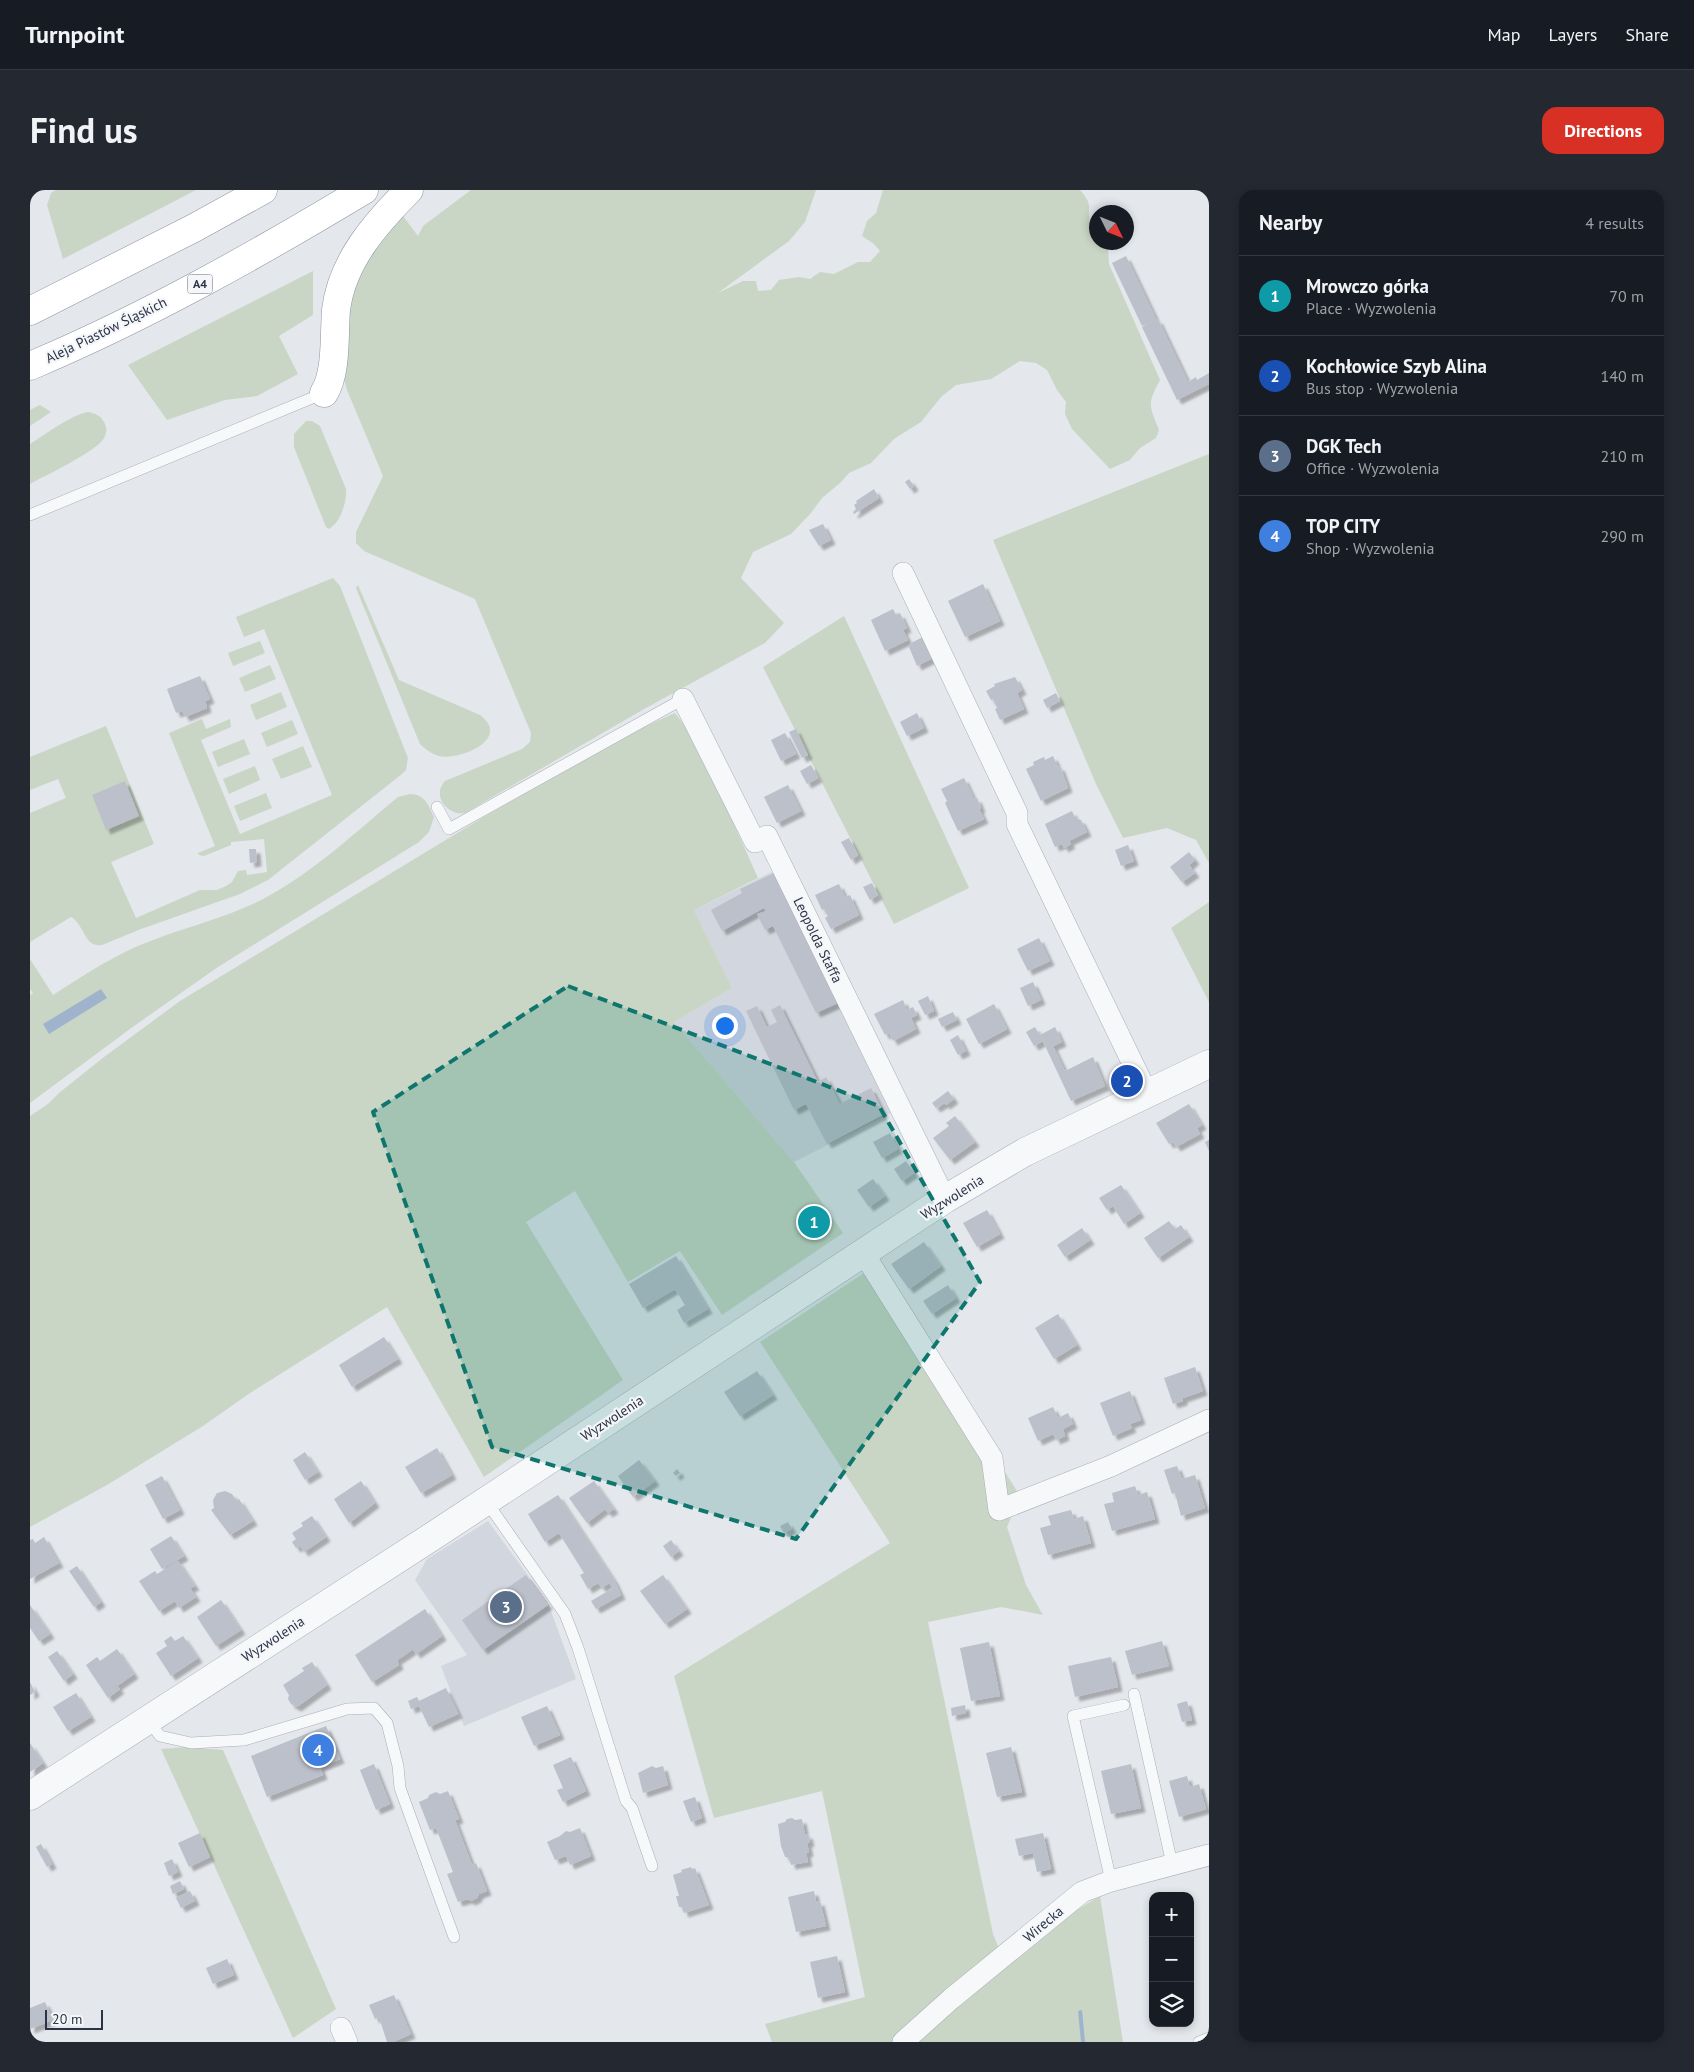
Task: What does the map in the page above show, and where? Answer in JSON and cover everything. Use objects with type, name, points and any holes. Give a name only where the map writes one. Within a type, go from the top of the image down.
[{"type":"highway","points":[[30,311],[194,228],[262,190]]},
{"type":"highway","name":"Aleja Piastów Śląskich","points":[[30,366],[159,306],[280,240],[364,190]]},
{"type":"highway","points":[[324,393],[331,371],[336,307],[347,271],[364,239],[409,190]]},
{"type":"street","points":[[903,573],[1017,813],[1018,824],[1147,1093]]},
{"type":"street","name":"Leopolda Staffa","points":[[683,699],[755,842],[767,836],[945,1199]]},
{"type":"street","name":"Wyzwolenia","points":[[30,1796],[149,1721],[864,1254],[945,1199],[1025,1152],[1209,1064]]},
{"type":"street","points":[[864,1254],[992,1458],[999,1510],[1111,1466],[1209,1420]]},
{"type":"street","name":"Wirecka","points":[[903,2042],[944,2005],[1082,1892],[1111,1881],[1209,1855]]},
{"type":"lane","points":[[30,516],[324,393]]},
{"type":"lane","points":[[437,808],[449,829],[683,699]]},
{"type":"lane","points":[[486,1501],[565,1614],[578,1648],[626,1801],[632,1808],[652,1866]]},
{"type":"lane","points":[[1134,1694],[1172,1864]]},
{"type":"lane","points":[[1111,1881],[1073,1716],[1124,1705]]},
{"type":"lane","points":[[149,1721],[160,1736],[191,1743],[244,1740],[347,1709],[374,1708],[387,1723],[398,1766],[400,1788],[454,1937]]},
{"type":"lane","points":[[1199,2042],[1209,2038]]},
{"type":"highlighted area","points":[[568,986],[879,1106],[980,1282],[796,1539],[492,1447],[373,1112]]},
{"type":"shaded area","points":[[772,872],[891,1113],[794,1162],[674,1022],[732,988],[694,910]]},
{"type":"shaded area","points":[[488,1521],[548,1603],[576,1679],[464,1726],[441,1666],[467,1655],[415,1580],[427,1559]]},
{"type":"green space","points":[[56,190],[196,190],[63,259],[47,205],[51,193]]},
{"type":"green space","points":[[471,190],[816,190],[805,222],[789,241],[718,293],[743,281],[756,281],[758,291],[771,290],[779,280],[799,277],[810,279],[820,272],[834,274],[858,262],[870,262],[880,251],[874,244],[862,236],[867,221],[876,213],[883,190],[1080,190],[1089,204],[1089,250],[1108,250],[1109,264],[1160,380],[1151,400],[1151,410],[1159,430],[1156,438],[1140,448],[1130,460],[1110,469],[1072,429],[1065,414],[1066,402],[1057,390],[1047,370],[1036,363],[1020,361],[991,379],[956,385],[941,397],[921,422],[894,439],[871,463],[849,473],[822,498],[791,534],[753,552],[741,578],[784,623],[765,643],[644,709],[465,813],[459,813],[443,804],[440,793],[445,781],[522,749],[530,742],[531,733],[475,599],[364,551],[356,543],[356,532],[383,476],[347,390],[343,375],[346,318],[361,263],[400,212],[418,236],[423,226]]},
{"type":"green space","points":[[313,271],[313,315],[279,336],[298,374],[257,396],[225,400],[167,420],[128,365]]},
{"type":"green space","points":[[40,405],[51,412],[30,426],[30,410]]},
{"type":"green space","points":[[88,412],[97,415],[103,420],[106,428],[104,438],[91,450],[30,484],[30,444],[66,421]]},
{"type":"green space","points":[[306,421],[312,421],[320,426],[346,489],[340,516],[329,529],[326,527],[294,447],[294,434]]},
{"type":"green space","points":[[1209,454],[1209,863],[1196,840],[1167,828],[1123,838],[1096,784],[993,540]]},
{"type":"green space","points":[[333,578],[340,586],[408,758],[406,770],[268,880],[240,894],[102,945],[96,945],[88,940],[79,925],[71,917],[30,942],[30,813],[66,798],[58,779],[30,790],[30,757],[106,726],[154,844],[111,862],[136,918],[200,890],[217,890],[226,886],[232,882],[238,871],[246,870],[247,875],[267,872],[264,839],[231,842],[231,845],[204,856],[199,855],[198,853],[215,846],[169,733],[202,719],[206,729],[230,719],[231,727],[201,740],[240,834],[332,795],[264,629],[244,637],[236,617]]},
{"type":"green space","points":[[358,585],[399,680],[480,715],[488,724],[490,732],[487,740],[470,752],[448,757],[434,754],[420,744],[356,588]]},
{"type":"green space","points":[[844,616],[969,888],[894,924],[763,667]]},
{"type":"green space","points":[[260,641],[265,653],[233,666],[228,653]]},
{"type":"green space","points":[[270,665],[276,679],[245,692],[239,678]]},
{"type":"green space","points":[[281,692],[287,707],[256,720],[250,705]]},
{"type":"green space","points":[[675,713],[697,742],[758,878],[694,910],[732,988],[674,1022],[794,1162],[843,1233],[722,1315],[680,1251],[628,1282],[575,1191],[526,1222],[623,1380],[484,1477],[387,1307],[250,1393],[203,1426],[107,1485],[30,1527],[30,1116],[48,1104],[104,1057],[180,1001],[482,818],[624,736]]},
{"type":"green space","points":[[292,720],[298,734],[267,747],[261,733]]},
{"type":"green space","points":[[244,739],[250,754],[218,767],[212,752]]},
{"type":"green space","points":[[303,746],[312,767],[281,779],[272,759]]},
{"type":"green space","points":[[255,766],[260,780],[229,794],[223,779]]},
{"type":"green space","points":[[266,793],[272,808],[240,821],[234,806]]},
{"type":"green space","points":[[410,794],[423,798],[434,817],[429,832],[419,842],[218,967],[30,1103],[30,995],[33,993],[30,989],[30,959],[53,995],[103,964],[142,944],[229,914],[272,894],[322,861],[398,797]],"holes":[[[101,989],[106,998],[49,1033]]]},
{"type":"green space","points":[[1209,902],[1209,1002],[1171,928]]},
{"type":"green space","points":[[876,1265],[1020,1496],[1007,1527],[1026,1585],[1043,1615],[1001,1607],[928,1622],[993,1934],[1000,1951],[907,2026],[892,2042],[772,2042],[765,2024],[865,1997],[822,1791],[714,1818],[674,1676],[890,1543],[760,1342]]},
{"type":"green space","points":[[187,1747],[223,1750],[336,2009],[293,2038],[161,1749]]},
{"type":"green space","points":[[1100,1896],[1123,2042],[917,2042],[922,2034],[1070,1914]]},
{"type":"water","points":[[101,989],[107,998],[49,1034],[43,1024]]},
{"type":"water","points":[[1082,2010],[1085,2042],[1081,2042],[1078,2011]]},
{"type":"building","points":[[1126,256],[1156,319],[1142,326],[1112,263]]},
{"type":"building","points":[[1158,319],[1188,382],[1196,377],[1197,380],[1209,373],[1209,384],[1177,400],[1142,327]]},
{"type":"building","points":[[909,479],[914,486],[910,489],[905,482]]},
{"type":"building","points":[[874,489],[879,498],[854,514],[856,501]]},
{"type":"building","points":[[823,524],[831,540],[819,546],[809,530]]},
{"type":"building","points":[[983,584],[1000,621],[965,637],[948,601]]},
{"type":"building","points":[[893,609],[896,615],[900,613],[907,628],[903,630],[908,640],[885,651],[871,620]]},
{"type":"building","points":[[923,637],[933,658],[917,666],[909,647],[911,643]]},
{"type":"building","points":[[200,676],[210,699],[205,701],[207,708],[185,717],[182,711],[176,713],[167,689]]},
{"type":"building","points":[[1015,677],[1022,690],[1017,693],[1024,709],[1000,720],[993,699],[991,700],[986,691],[995,686],[994,684]]},
{"type":"building","points":[[1056,693],[1060,701],[1047,708],[1043,700]]},
{"type":"building","points":[[917,713],[924,728],[907,736],[900,722]]},
{"type":"building","points":[[796,729],[808,755],[802,758],[789,732]]},
{"type":"building","points":[[785,733],[796,754],[781,761],[771,740]]},
{"type":"building","points":[[1053,756],[1058,767],[1060,766],[1068,788],[1041,801],[1026,769],[1034,765],[1033,762],[1044,757],[1045,760]]},
{"type":"building","points":[[811,765],[818,778],[807,784],[800,771]]},
{"type":"building","points":[[964,778],[974,799],[977,798],[981,808],[979,809],[984,819],[958,831],[945,803],[947,801],[941,789]]},
{"type":"building","points":[[125,781],[139,816],[106,830],[92,795]]},
{"type":"building","points":[[788,785],[801,811],[777,823],[764,797]]},
{"type":"building","points":[[1072,811],[1075,818],[1081,820],[1087,832],[1069,841],[1071,844],[1064,848],[1062,844],[1055,847],[1045,824]]},
{"type":"building","points":[[849,838],[858,855],[851,860],[841,842]]},
{"type":"building","points":[[1128,845],[1134,861],[1121,866],[1115,850]]},
{"type":"building","points":[[249,849],[256,849],[257,862],[250,863]]},
{"type":"building","points":[[1189,852],[1195,860],[1189,865],[1195,873],[1182,882],[1170,867]]},
{"type":"building","points":[[774,873],[838,1003],[816,1013],[773,926],[765,930],[757,914],[766,911],[764,908],[722,931],[711,910],[742,893],[740,889]]},
{"type":"building","points":[[872,883],[878,895],[870,900],[863,887]]},
{"type":"building","points":[[839,884],[845,897],[850,895],[859,915],[831,929],[825,918],[828,916],[824,909],[822,910],[815,895]]},
{"type":"building","points":[[1039,938],[1050,961],[1028,971],[1017,949]]},
{"type":"building","points":[[1033,982],[1041,1000],[1028,1006],[1020,988]]},
{"type":"building","points":[[928,996],[934,1011],[925,1015],[918,1001]]},
{"type":"building","points":[[903,1000],[907,1010],[913,1007],[917,1015],[911,1018],[916,1029],[893,1041],[889,1033],[885,1035],[874,1014]]},
{"type":"building","points":[[994,1004],[1007,1029],[979,1044],[966,1019]]},
{"type":"building","points":[[780,1005],[818,1082],[826,1077],[840,1104],[871,1088],[884,1114],[827,1144],[806,1104],[794,1110],[746,1011],[757,1006],[767,1027],[777,1022],[771,1010]]},
{"type":"building","points":[[953,1012],[957,1020],[942,1027],[938,1019]]},
{"type":"building","points":[[1035,1027],[1043,1041],[1034,1046],[1026,1032]]},
{"type":"building","points":[[1055,1027],[1062,1042],[1053,1046],[1065,1071],[1093,1057],[1105,1086],[1071,1101],[1040,1035]]},
{"type":"building","points":[[958,1035],[966,1051],[958,1055],[950,1040]]},
{"type":"building","points":[[948,1091],[954,1099],[946,1105],[944,1103],[936,1108],[932,1103]]},
{"type":"building","points":[[1189,1104],[1202,1125],[1197,1128],[1200,1134],[1176,1147],[1173,1142],[1169,1144],[1156,1123]]},
{"type":"building","points":[[955,1116],[975,1142],[950,1160],[933,1138],[949,1126],[946,1123]]},
{"type":"building","points":[[890,1133],[898,1149],[882,1158],[873,1142]]},
{"type":"building","points":[[1209,1140],[1209,1151],[1205,1142]]},
{"type":"building","points":[[906,1161],[914,1173],[902,1181],[894,1169]]},
{"type":"building","points":[[873,1179],[885,1196],[869,1207],[857,1190]]},
{"type":"building","points":[[1121,1185],[1140,1213],[1124,1224],[1113,1206],[1107,1210],[1099,1198]]},
{"type":"building","points":[[987,1210],[1000,1234],[977,1247],[963,1223]]},
{"type":"building","points":[[1169,1221],[1175,1229],[1181,1225],[1189,1237],[1158,1258],[1144,1238]]},
{"type":"building","points":[[1082,1228],[1090,1240],[1065,1257],[1057,1245]]},
{"type":"building","points":[[924,1242],[941,1266],[909,1289],[891,1264]]},
{"type":"building","points":[[676,1256],[708,1309],[684,1323],[677,1310],[685,1305],[675,1289],[643,1308],[629,1284]]},
{"type":"building","points":[[948,1285],[956,1298],[932,1314],[923,1301]]},
{"type":"building","points":[[1058,1314],[1077,1345],[1054,1359],[1035,1328]]},
{"type":"building","points":[[384,1337],[398,1359],[352,1387],[339,1365]]},
{"type":"building","points":[[1195,1367],[1203,1391],[1183,1398],[1183,1401],[1173,1404],[1164,1378]]},
{"type":"building","points":[[757,1371],[773,1395],[740,1416],[724,1392]]},
{"type":"building","points":[[1130,1391],[1141,1420],[1130,1424],[1132,1428],[1113,1436],[1100,1403]]},
{"type":"building","points":[[1053,1407],[1058,1418],[1068,1413],[1073,1424],[1063,1429],[1065,1436],[1056,1440],[1053,1434],[1038,1441],[1028,1418]]},
{"type":"building","points":[[437,1448],[452,1475],[421,1493],[405,1467]]},
{"type":"building","points":[[305,1452],[318,1472],[305,1480],[293,1460]]},
{"type":"building","points":[[639,1460],[655,1481],[633,1497],[618,1476]]},
{"type":"building","points":[[1177,1466],[1182,1479],[1195,1475],[1205,1508],[1181,1516],[1175,1493],[1172,1494],[1164,1470]]},
{"type":"building","points":[[677,1469],[680,1473],[676,1476],[673,1473]]},
{"type":"building","points":[[162,1476],[180,1510],[163,1519],[145,1485]]},
{"type":"building","points":[[361,1481],[375,1503],[349,1523],[334,1499]]},
{"type":"building","points":[[594,1481],[614,1509],[608,1513],[605,1509],[587,1523],[569,1498]]},
{"type":"building","points":[[1135,1486],[1138,1495],[1147,1492],[1155,1519],[1112,1531],[1104,1504],[1114,1502],[1112,1493]]},
{"type":"building","points":[[225,1491],[232,1494],[236,1501],[239,1499],[253,1521],[230,1535],[211,1510],[214,1508],[213,1500],[217,1493]]},
{"type":"building","points":[[558,1495],[614,1580],[621,1595],[596,1609],[591,1601],[613,1588],[609,1583],[602,1588],[598,1583],[588,1589],[580,1575],[584,1573],[559,1533],[545,1542],[528,1514]]},
{"type":"building","points":[[1071,1510],[1074,1519],[1083,1516],[1091,1543],[1048,1555],[1040,1528],[1051,1525],[1048,1516]]},
{"type":"building","points":[[312,1516],[326,1537],[304,1552],[300,1546],[296,1548],[292,1542],[296,1539],[292,1533],[303,1526],[301,1523]]},
{"type":"building","points":[[788,1522],[792,1529],[784,1533],[780,1526]]},
{"type":"building","points":[[171,1536],[184,1556],[162,1569],[150,1549]]},
{"type":"building","points":[[44,1537],[59,1563],[30,1579],[30,1540],[33,1539],[35,1543]]},
{"type":"building","points":[[671,1540],[679,1551],[671,1557],[663,1546]]},
{"type":"building","points":[[178,1561],[195,1586],[190,1588],[196,1597],[179,1608],[175,1601],[159,1611],[139,1581],[155,1571],[157,1574]]},
{"type":"building","points":[[77,1566],[101,1602],[94,1607],[69,1571]]},
{"type":"building","points":[[526,1575],[548,1605],[483,1650],[462,1620],[490,1600],[492,1595],[501,1592]]},
{"type":"building","points":[[663,1575],[687,1609],[665,1624],[640,1591]]},
{"type":"building","points":[[221,1600],[241,1630],[216,1646],[197,1617]]},
{"type":"building","points":[[30,1605],[50,1634],[39,1641],[30,1628]]},
{"type":"building","points":[[425,1609],[442,1636],[416,1654],[413,1649],[397,1660],[399,1665],[372,1682],[355,1655]]},
{"type":"building","points":[[171,1636],[175,1641],[183,1636],[198,1658],[171,1676],[156,1653],[167,1646],[164,1641]]},
{"type":"building","points":[[1162,1641],[1169,1666],[1132,1675],[1125,1651]]},
{"type":"building","points":[[989,1642],[1000,1696],[971,1701],[960,1648]]},
{"type":"building","points":[[117,1649],[134,1674],[117,1686],[120,1689],[108,1698],[86,1665],[97,1657],[100,1661]]},
{"type":"building","points":[[57,1651],[73,1674],[64,1681],[48,1657]]},
{"type":"building","points":[[1111,1657],[1118,1687],[1075,1697],[1068,1666]]},
{"type":"building","points":[[312,1662],[327,1685],[297,1707],[291,1704],[288,1699],[289,1695],[283,1685],[304,1671],[302,1668]]},
{"type":"building","points":[[30,1682],[35,1692],[30,1695]]},
{"type":"building","points":[[446,1688],[458,1714],[429,1727],[419,1706],[411,1709],[408,1701],[417,1697],[419,1701]]},
{"type":"building","points":[[76,1693],[91,1717],[68,1731],[53,1707]]},
{"type":"building","points":[[1187,1701],[1192,1720],[1182,1722],[1177,1704]]},
{"type":"building","points":[[965,1705],[966,1713],[952,1716],[951,1708]]},
{"type":"building","points":[[547,1706],[560,1735],[534,1746],[521,1717]]},
{"type":"building","points":[[326,1726],[340,1759],[320,1767],[323,1775],[267,1797],[251,1756]]},
{"type":"building","points":[[30,1743],[43,1763],[30,1772]]},
{"type":"building","points":[[1011,1747],[1022,1792],[997,1797],[986,1753]]},
{"type":"building","points":[[571,1757],[586,1791],[563,1802],[557,1790],[563,1788],[553,1765]]},
{"type":"building","points":[[374,1764],[390,1804],[376,1810],[360,1770]]},
{"type":"building","points":[[1131,1764],[1141,1808],[1111,1814],[1101,1771]]},
{"type":"building","points":[[652,1766],[656,1768],[663,1766],[668,1785],[643,1793],[638,1773]]},
{"type":"building","points":[[1187,1776],[1190,1787],[1199,1784],[1206,1809],[1179,1817],[1169,1781]]},
{"type":"building","points":[[448,1791],[459,1819],[455,1820],[472,1865],[476,1863],[487,1891],[479,1894],[477,1898],[471,1901],[468,1899],[458,1902],[447,1874],[453,1872],[436,1828],[430,1830],[419,1802],[436,1792],[440,1794]]},
{"type":"building","points":[[695,1797],[702,1818],[691,1822],[683,1801]]},
{"type":"building","points":[[792,1818],[795,1820],[802,1819],[805,1835],[808,1834],[810,1842],[807,1843],[809,1852],[806,1853],[808,1862],[791,1865],[789,1857],[785,1857],[781,1846],[778,1824]]},
{"type":"building","points":[[580,1828],[591,1856],[570,1865],[566,1856],[555,1860],[547,1842],[566,1831],[570,1832]]},
{"type":"building","points":[[200,1833],[210,1857],[189,1867],[178,1843]]},
{"type":"building","points":[[1043,1833],[1051,1869],[1037,1872],[1033,1853],[1019,1856],[1015,1839]]},
{"type":"building","points":[[41,1844],[52,1864],[47,1867],[36,1847]]},
{"type":"building","points":[[172,1859],[178,1872],[169,1876],[164,1863]]},
{"type":"building","points":[[691,1867],[692,1869],[695,1868],[709,1905],[684,1913],[682,1907],[679,1907],[676,1896],[679,1896],[673,1875]]},
{"type":"building","points":[[180,1881],[184,1889],[173,1894],[170,1886]]},
{"type":"building","points":[[190,1891],[195,1901],[181,1908],[176,1898]]},
{"type":"building","points":[[814,1891],[816,1902],[820,1901],[826,1926],[796,1932],[788,1897]]},
{"type":"building","points":[[837,1956],[845,1992],[818,1998],[810,1962]]},
{"type":"building","points":[[227,1959],[234,1975],[213,1984],[206,1968]]},
{"type":"building","points":[[394,1995],[411,2034],[393,2042],[387,2042],[379,2017],[375,2019],[369,2005]]},
{"type":"building","points":[[45,2002],[53,2020],[30,2029],[30,2008]]},
{"type":"place","name":"Kochłowice Szyb Alina","points":[[1127,1081]]},
{"type":"place","name":"Mrowczo górka","points":[[814,1222]]},
{"type":"place","name":"DGK Tech","points":[[506,1607]]},
{"type":"place","name":"TOP CITY","points":[[318,1750]]}]
